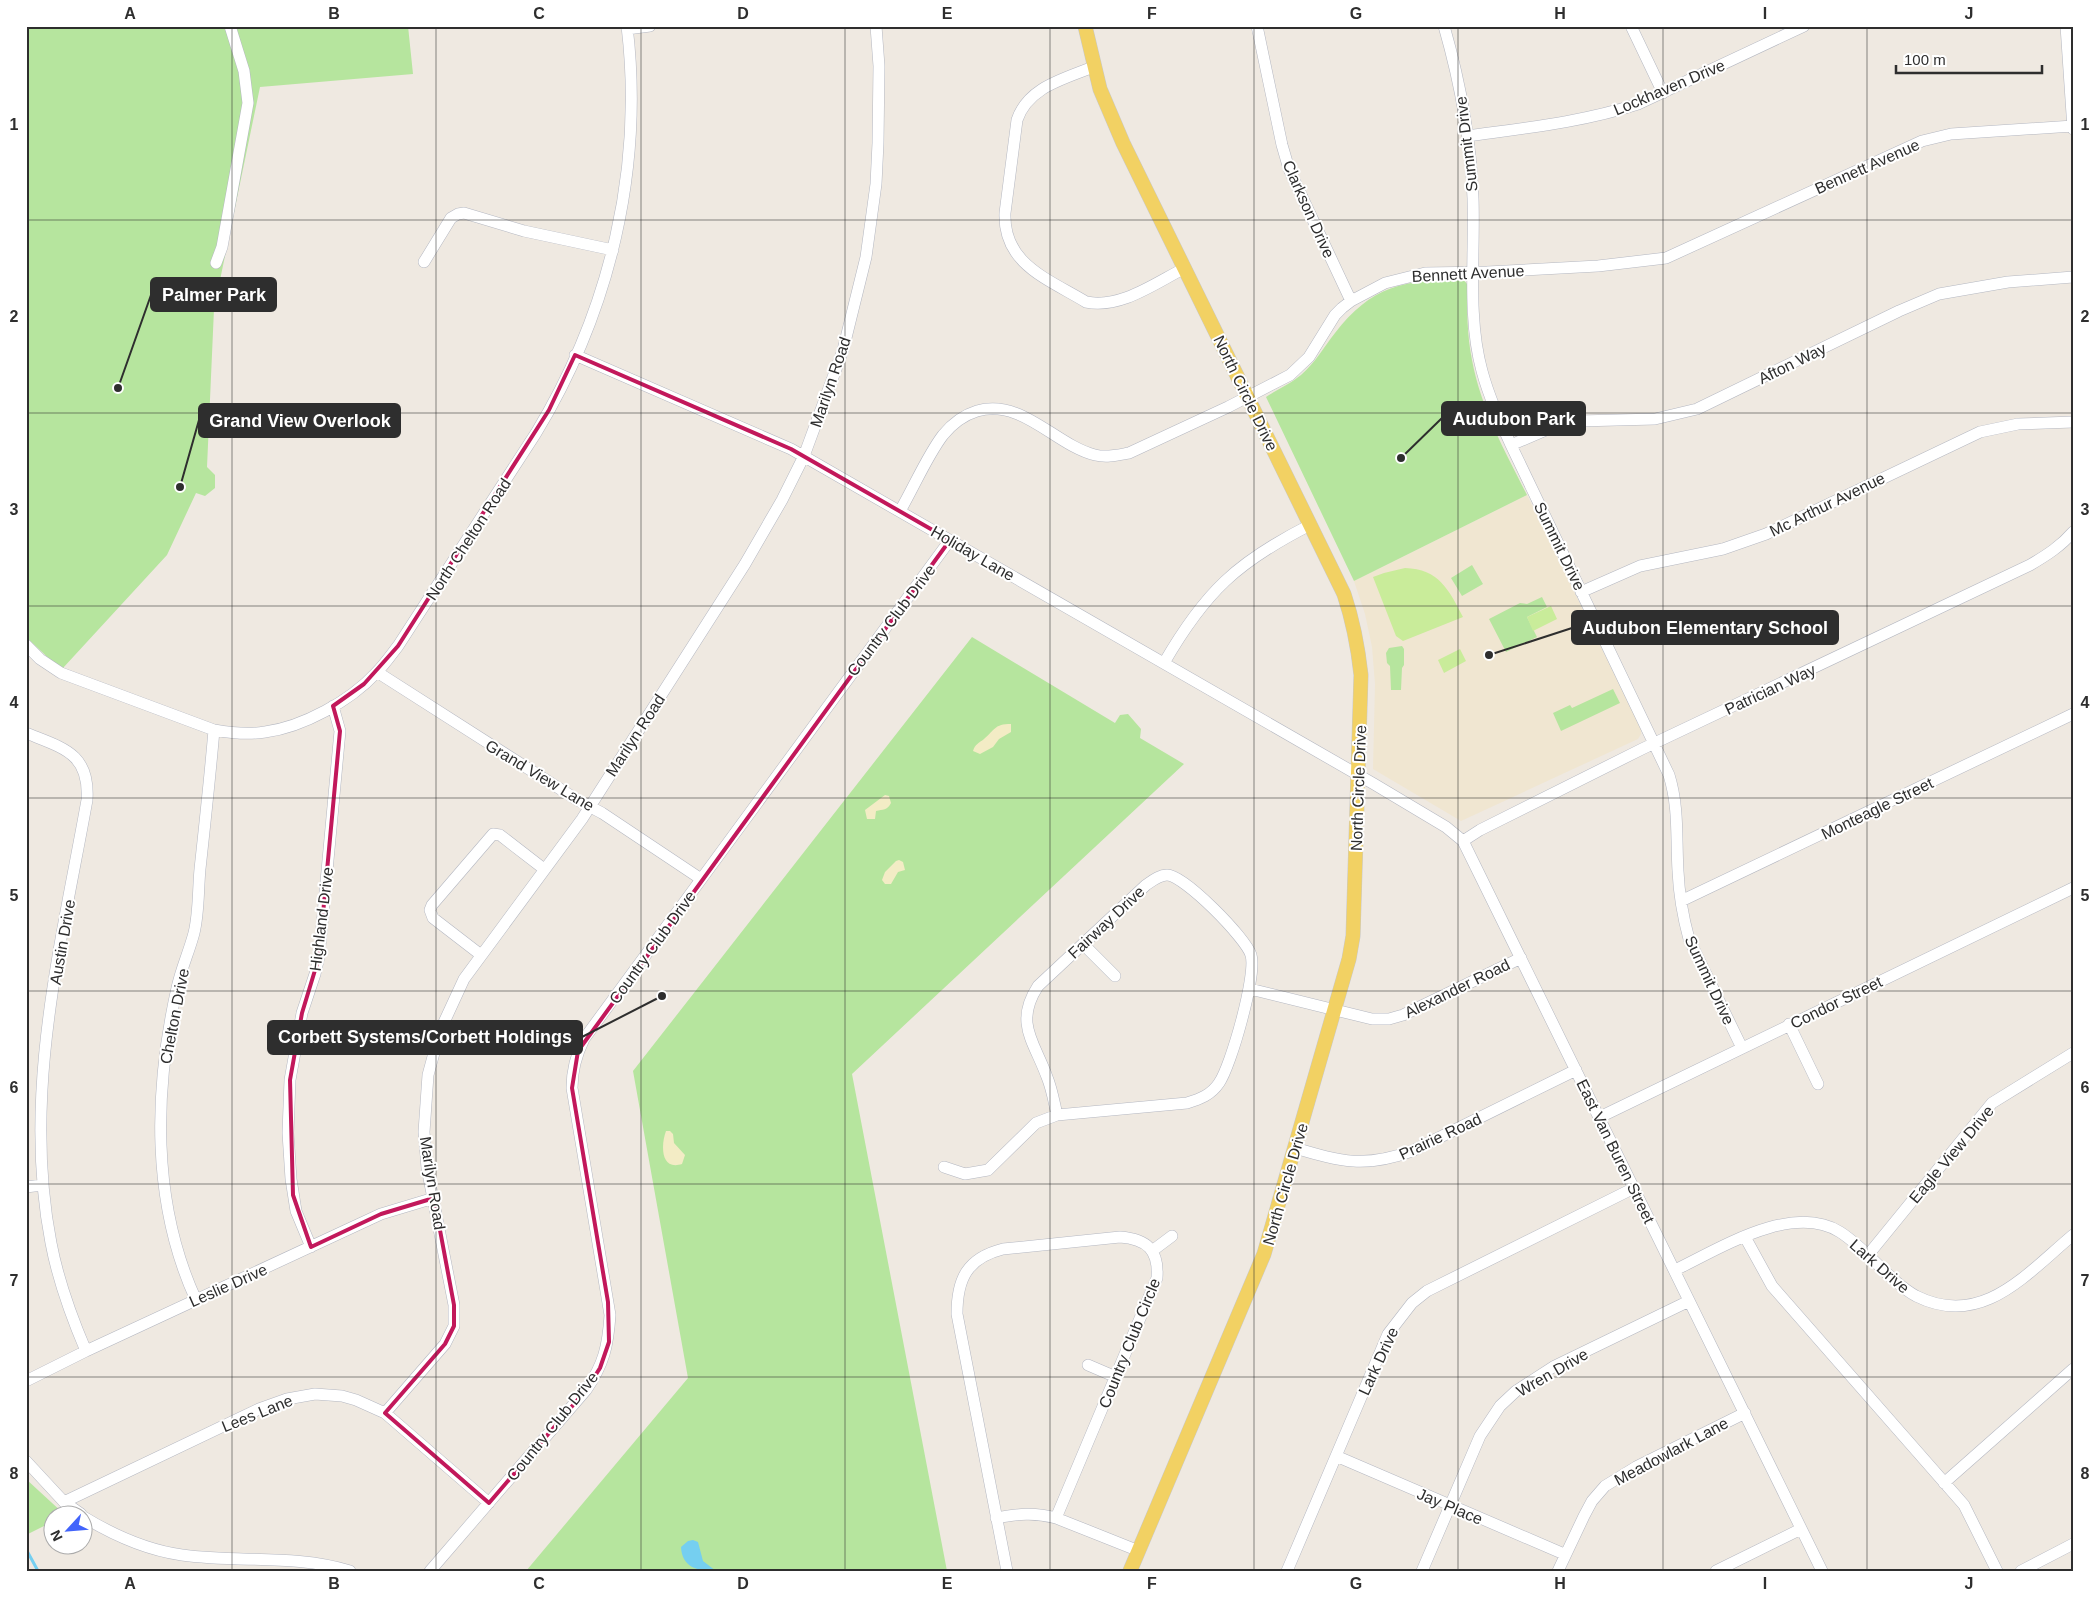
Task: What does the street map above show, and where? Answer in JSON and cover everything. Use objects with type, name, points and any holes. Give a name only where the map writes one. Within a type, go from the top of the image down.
[{"type":"main road","name":"North Circle Drive","points":[[1085,26],[1094,67],[1108,109],[1344,594],[1353,620],[1358,646],[1361,683],[1353,936],[1349,960],[1264,1254],[1130,1571]]},
{"type":"street","points":[[216,263],[222,247],[248,103],[244,71],[230,26]]},
{"type":"street","points":[[627,28],[650,26]]},
{"type":"street","name":"Marilyn Road","points":[[384,1413],[445,1344],[454,1326],[454,1305],[427,1168],[424,1140],[428,1075],[447,1012],[464,979],[590,807],[745,564],[782,500],[804,456],[843,350],[866,257],[876,184],[879,66],[876,26]]},
{"type":"street","name":"Clarkson Drive","points":[[1257,26],[1282,145],[1289,169],[1351,301]]},
{"type":"street","name":"Summit Drive","points":[[1444,26],[1461,92],[1468,136],[1473,197],[1475,327],[1480,361],[1492,402],[1511,445],[1669,775],[1675,800],[1681,902],[1689,939],[1742,1048]]},
{"type":"street","points":[[1631,26],[1663,93]]},
{"type":"street","name":"Lockhaven Drive","points":[[1468,136],[1590,118],[1638,104],[1804,26]]},
{"type":"street","points":[[2066,26],[2073,127]]},
{"type":"street","name":"North Chelton Road","points":[[26,645],[40,659],[61,673],[214,730],[238,734],[275,730],[309,718],[350,695],[377,672],[398,646],[501,489],[549,410],[596,306],[613,250],[624,201],[631,128],[631,75],[627,28]]},
{"type":"street","points":[[1094,67],[1040,90],[1020,110],[1017,120],[1005,213],[1009,243],[1024,263],[1086,302],[1096,304],[1116,302],[1126,298],[1185,268]]},
{"type":"street","name":"Bennett Avenue","points":[[900,511],[943,435],[960,418],[970,413],[993,408],[1004,410],[1030,420],[1087,452],[1096,455],[1118,456],[1146,446],[1282,380],[1299,368],[1309,357],[1335,315],[1351,301],[1385,283],[1409,276],[1439,272],[1598,266],[1666,258],[1922,141],[1952,134],[2073,127]]},
{"type":"street","points":[[424,262],[451,218],[464,213],[524,231],[613,250]]},
{"type":"street","name":"Afton Way","points":[[1511,445],[1541,431],[1579,421],[1655,419],[1690,411],[1899,311],[1939,294],[2008,282],[2073,277]]},
{"type":"street","name":"Holiday Lane","points":[[575,356],[804,456],[1359,776]]},
{"type":"street","name":"Mc Arthur Avenue","points":[[1581,592],[1640,566],[1714,551],[1766,534],[1980,432],[2018,424],[2073,422]]},
{"type":"street","points":[[1164,663],[1189,621],[1209,596],[1232,574],[1267,547],[1310,524]]},
{"type":"street","name":"Patrician Way","points":[[1463,842],[1480,830],[1655,743],[2030,565],[2050,554],[2073,532]]},
{"type":"street","name":"Country Club Drive","points":[[430,1571],[586,1390],[605,1356],[610,1316],[572,1088],[574,1064],[584,1039],[950,540]]},
{"type":"street","name":"Grand View Lane","points":[[377,672],[701,879]]},
{"type":"street","name":"Highland Drive","points":[[311,1247],[302,1226],[293,1195],[289,1162],[288,1107],[297,1033],[319,957],[340,731],[333,706]]},
{"type":"street","name":"Monteagle Street","points":[[1681,902],[2073,714]]},
{"type":"street","name":"Chelton Drive","points":[[196,1300],[179,1260],[170,1220],[163,1167],[161,1109],[165,1056],[171,1020],[182,971],[194,933],[214,730]]},
{"type":"street","name":"Austin Drive","points":[[26,733],[61,747],[78,759],[86,778],[87,790],[50,1006],[41,1098],[42,1185],[49,1232],[56,1267],[86,1351]]},
{"type":"street","name":"East Van Buren Street","points":[[1359,776],[1446,828],[1463,842],[1822,1571]]},
{"type":"street","points":[[481,955],[433,918],[430,910],[432,905],[494,834],[500,835],[544,869]]},
{"type":"street","name":"Fairway Drive","points":[[944,1167],[965,1174],[988,1170],[1036,1123],[1057,1115],[1187,1102],[1206,1096],[1219,1083],[1225,1073],[1250,989],[1253,965],[1252,956],[1242,938],[1188,885],[1176,878],[1167,869],[1160,877],[1146,885],[1038,986],[1029,1001],[1027,1029],[1047,1076],[1057,1115]]},
{"type":"street","name":"Condor Street","points":[[1600,1117],[2073,888]]},
{"type":"street","points":[[1084,944],[1115,976]]},
{"type":"street","name":"Alexander Road","points":[[1335,1010],[1372,1019],[1389,1019],[1403,1015],[1521,958]]},
{"type":"street","points":[[1250,989],[1335,1010]]},
{"type":"street","points":[[1789,1024],[1818,1084]]},
{"type":"street","name":"Eagle View Drive","points":[[1868,1254],[1992,1103],[2073,1053]]},
{"type":"street","name":"Prairie Road","points":[[1296,1148],[1328,1158],[1352,1162],[1392,1158],[1412,1151],[1576,1070]]},
{"type":"street","points":[[26,1187],[42,1185]]},
{"type":"street","name":"Lark Drive","points":[[1287,1571],[1388,1334],[1412,1303],[1427,1291],[1634,1188]]},
{"type":"street","name":"Leslie Drive","points":[[26,1381],[86,1351],[381,1214],[434,1198]]},
{"type":"street","name":"Lark Drive","points":[[1675,1270],[1764,1228],[1784,1223],[1819,1224],[1839,1231],[1916,1296],[1929,1303],[1943,1306],[1970,1306],[1989,1300],[2012,1286],[2073,1235]]},
{"type":"street","points":[[1007,1571],[957,1314],[958,1291],[965,1272],[982,1257],[1003,1249],[1120,1238],[1139,1240],[1152,1251],[1172,1236]]},
{"type":"street","points":[[1745,1237],[1772,1286],[1964,1505],[1997,1571]]},
{"type":"street","name":"Country Club Circle","points":[[1056,1518],[1157,1278],[1156,1260],[1152,1251]]},
{"type":"street","name":"Wren Drive","points":[[1422,1571],[1480,1436],[1500,1406],[1516,1391],[1553,1368],[1689,1301]]},
{"type":"street","points":[[1088,1365],[1116,1377]]},
{"type":"street","points":[[1944,1483],[2073,1369]]},
{"type":"street","name":"Lees Lane","points":[[64,1502],[260,1409],[287,1399],[315,1394],[342,1396],[384,1413],[489,1502]]},
{"type":"street","name":"Meadowlark Lane","points":[[1558,1571],[1564,1554],[1592,1500],[1605,1486],[1636,1466],[1745,1413]]},
{"type":"street","name":"Jay Place","points":[[1336,1456],[1564,1554]]},
{"type":"street","points":[[26,1461],[67,1504]]},
{"type":"street","points":[[996,1518],[1025,1513],[1056,1518],[1139,1551]]},
{"type":"street","points":[[92,1521],[117,1535],[166,1552],[199,1557],[313,1562],[350,1571]]},
{"type":"street","points":[[1716,1571],[1801,1529]]},
{"type":"street","points":[[2021,1571],[2073,1544]]},
{"type":"highlighted area","points":[[575,355],[791,449],[950,540],[578,1051],[572,1088],[608,1302],[609,1342],[600,1368],[586,1390],[489,1503],[385,1413],[445,1344],[454,1326],[454,1305],[434,1198],[381,1214],[311,1247],[293,1195],[290,1080],[302,1013],[319,957],[340,731],[333,706],[364,684],[398,646],[549,410]]},
{"type":"shaded area","points":[[1527,495],[1641,729],[1641,734],[1638,739],[1461,821],[1373,769],[1375,684],[1372,647],[1365,614],[1354,581]]},
{"type":"green space","points":[[26,26],[408,26],[413,74],[260,87],[214,309],[207,467],[215,475],[215,488],[205,496],[196,493],[167,555],[63,668],[57,666],[26,637]]},
{"type":"green space","points":[[1464,280],[1467,284],[1469,341],[1481,396],[1502,446],[1527,495],[1354,581],[1266,397],[1301,375],[1348,317],[1376,296],[1405,284]]},
{"type":"green space","points":[[1472,565],[1483,584],[1462,596],[1451,578]]},
{"type":"green space","points":[[1405,568],[1417,569],[1435,577],[1453,598],[1463,617],[1403,641],[1396,636],[1373,577]]},
{"type":"green space","points":[[1542,597],[1547,607],[1527,617],[1537,637],[1506,652],[1489,619],[1520,603],[1527,604]]},
{"type":"green space","points":[[1551,606],[1557,619],[1533,631],[1527,617]]},
{"type":"green space","points":[[972,637],[1115,723],[1120,715],[1128,714],[1141,729],[1140,738],[1184,764],[852,1074],[947,1571],[526,1571],[688,1378],[633,1071]]},
{"type":"green space","points":[[1402,646],[1404,649],[1404,665],[1402,668],[1401,690],[1391,690],[1390,666],[1387,663],[1386,653],[1389,648]]},
{"type":"green space","points":[[1460,649],[1466,661],[1444,673],[1438,660]]},
{"type":"green space","points":[[1613,689],[1620,703],[1561,731],[1553,713],[1570,705],[1572,708]]},
{"type":"green space","points":[[26,1479],[53,1504],[42,1504],[42,1527],[26,1535]]},
{"type":"sand","points":[[1011,724],[1011,732],[999,739],[993,747],[980,754],[973,751],[976,745],[995,728]]},
{"type":"sand","points":[[885,795],[889,796],[891,803],[889,806],[876,811],[875,819],[867,819],[865,810]]},
{"type":"sand","points":[[899,860],[903,862],[905,870],[898,872],[891,884],[885,884],[882,880],[885,872]]},
{"type":"sand","points":[[666,1131],[670,1131],[673,1134],[674,1143],[685,1155],[682,1164],[670,1164],[666,1160],[663,1143]]},
{"type":"water","points":[[688,1541],[698,1542],[703,1561],[716,1571],[697,1569],[684,1560],[681,1547]]},
{"type":"waterway","points":[[26,1549],[38,1571]]},
{"type":"place","name":"Palmer Park","points":[[118,388]]},
{"type":"place","name":"Audubon Park","points":[[1401,458]]},
{"type":"place","name":"Grand View Overlook","points":[[180,487]]},
{"type":"place","name":"Audubon Elementary School","points":[[1489,655]]},
{"type":"place","name":"Corbett Systems/Corbett Holdings","points":[[662,996]]}]
